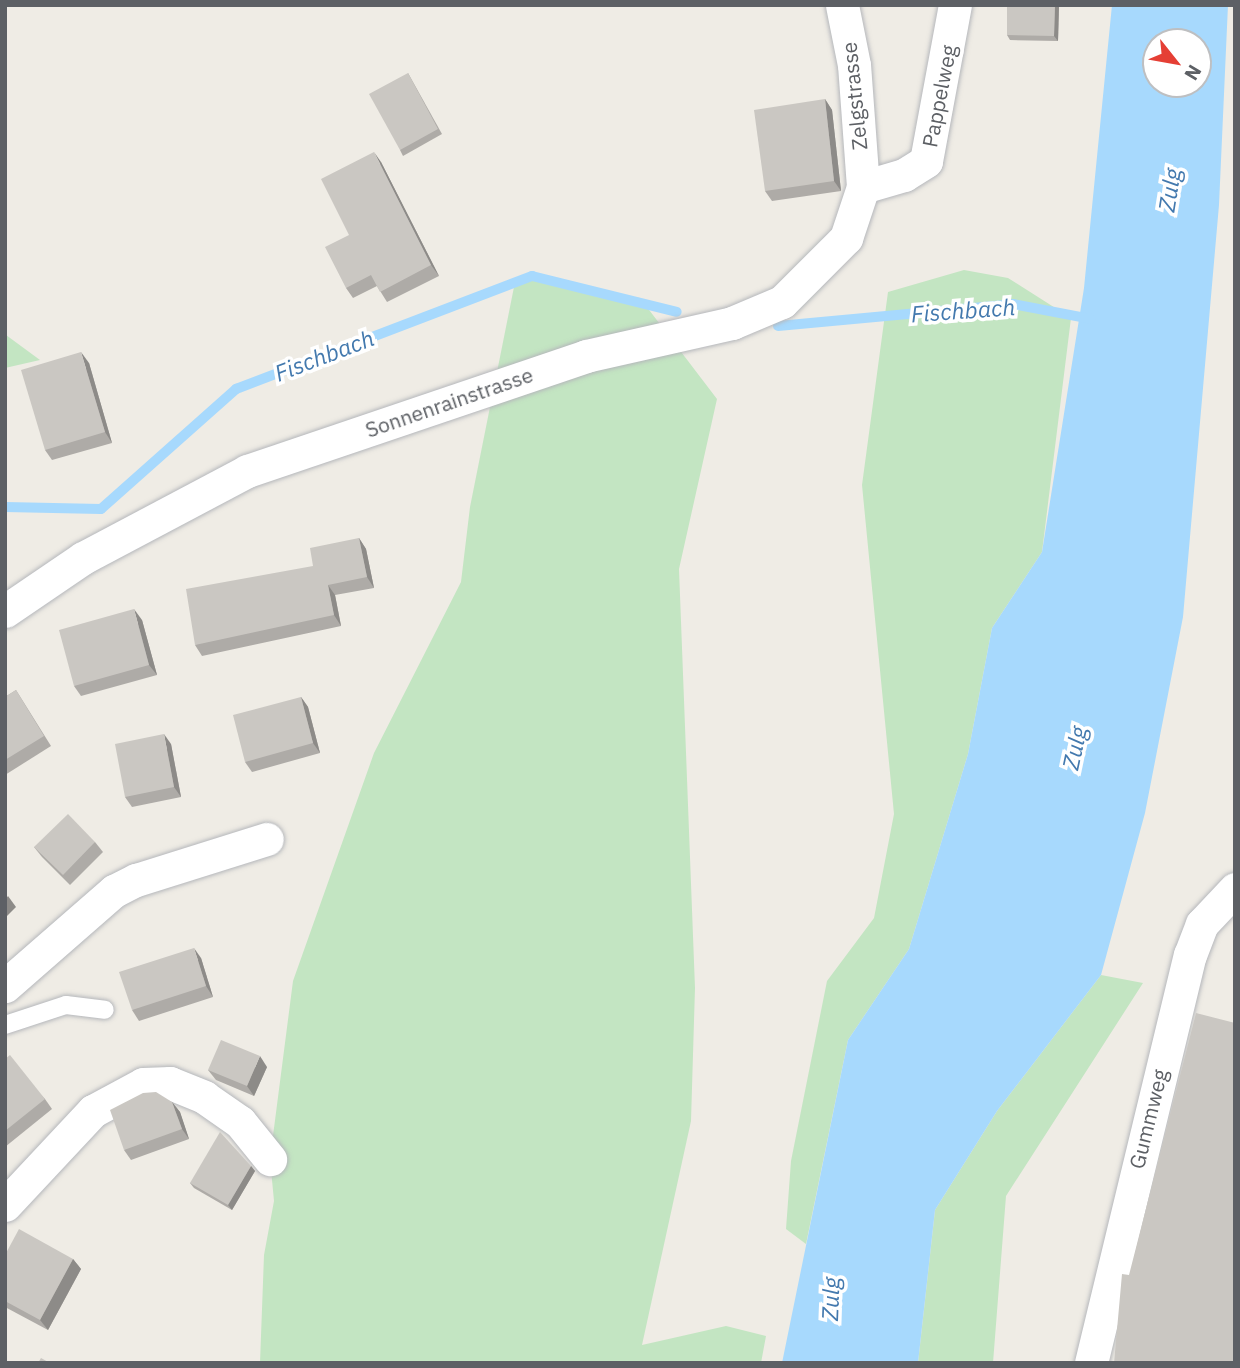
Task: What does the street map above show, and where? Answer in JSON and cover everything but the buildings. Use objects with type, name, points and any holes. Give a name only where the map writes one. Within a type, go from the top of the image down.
[{"type":"street","name":"Zelgstrasse","points":[[842,5],[854,65],[863,187]]},
{"type":"street","name":"Pappelweg","points":[[863,187],[904,175],[926,161],[956,5]]},
{"type":"street","name":"Sonnenrainstrasse","points":[[5,611],[83,558],[247,471],[586,356],[733,323],[782,302],[846,237],[863,187]]},
{"type":"street","points":[[5,986],[114,891],[136,880],[267,839]]},
{"type":"street","name":"Gummweg","points":[[1091,1363],[1190,955],[1202,924],[1235,889]]},
{"type":"street","points":[[5,1205],[93,1111],[143,1084],[170,1083],[204,1097],[245,1127],[270,1159]]},
{"type":"lane","points":[[5,1025],[66,1005],[105,1010]]},
{"type":"green space","points":[[964,270],[1008,278],[1071,318],[1042,552],[992,628],[968,754],[909,949],[848,1040],[806,1244],[786,1229],[791,1161],[827,981],[874,918],[894,814],[862,485],[888,292]]},
{"type":"green space","points":[[516,277],[640,298],[717,399],[679,569],[695,988],[691,1121],[642,1345],[726,1326],[766,1336],[761,1363],[260,1363],[264,1255],[274,1201],[270,1159],[293,981],[374,753],[461,582],[470,507]]},
{"type":"green space","points":[[6,335],[40,360],[5,368]]},
{"type":"green space","points":[[1101,975],[1143,983],[1006,1196],[993,1363],[918,1363],[935,1210],[997,1111]]},
{"type":"water","name":"Zulg","points":[[1112,5],[1228,5],[1219,205],[1183,617],[1145,813],[1101,975],[997,1111],[935,1210],[918,1363],[782,1363],[848,1040],[909,949],[968,754],[992,628],[1042,552],[1084,288]]},
{"type":"waterway","name":"Fischbach","points":[[5,507],[101,509],[236,389],[532,276],[677,312]]},
{"type":"waterway","name":"Fischbach","points":[[778,326],[1013,304],[1091,319]]}]
